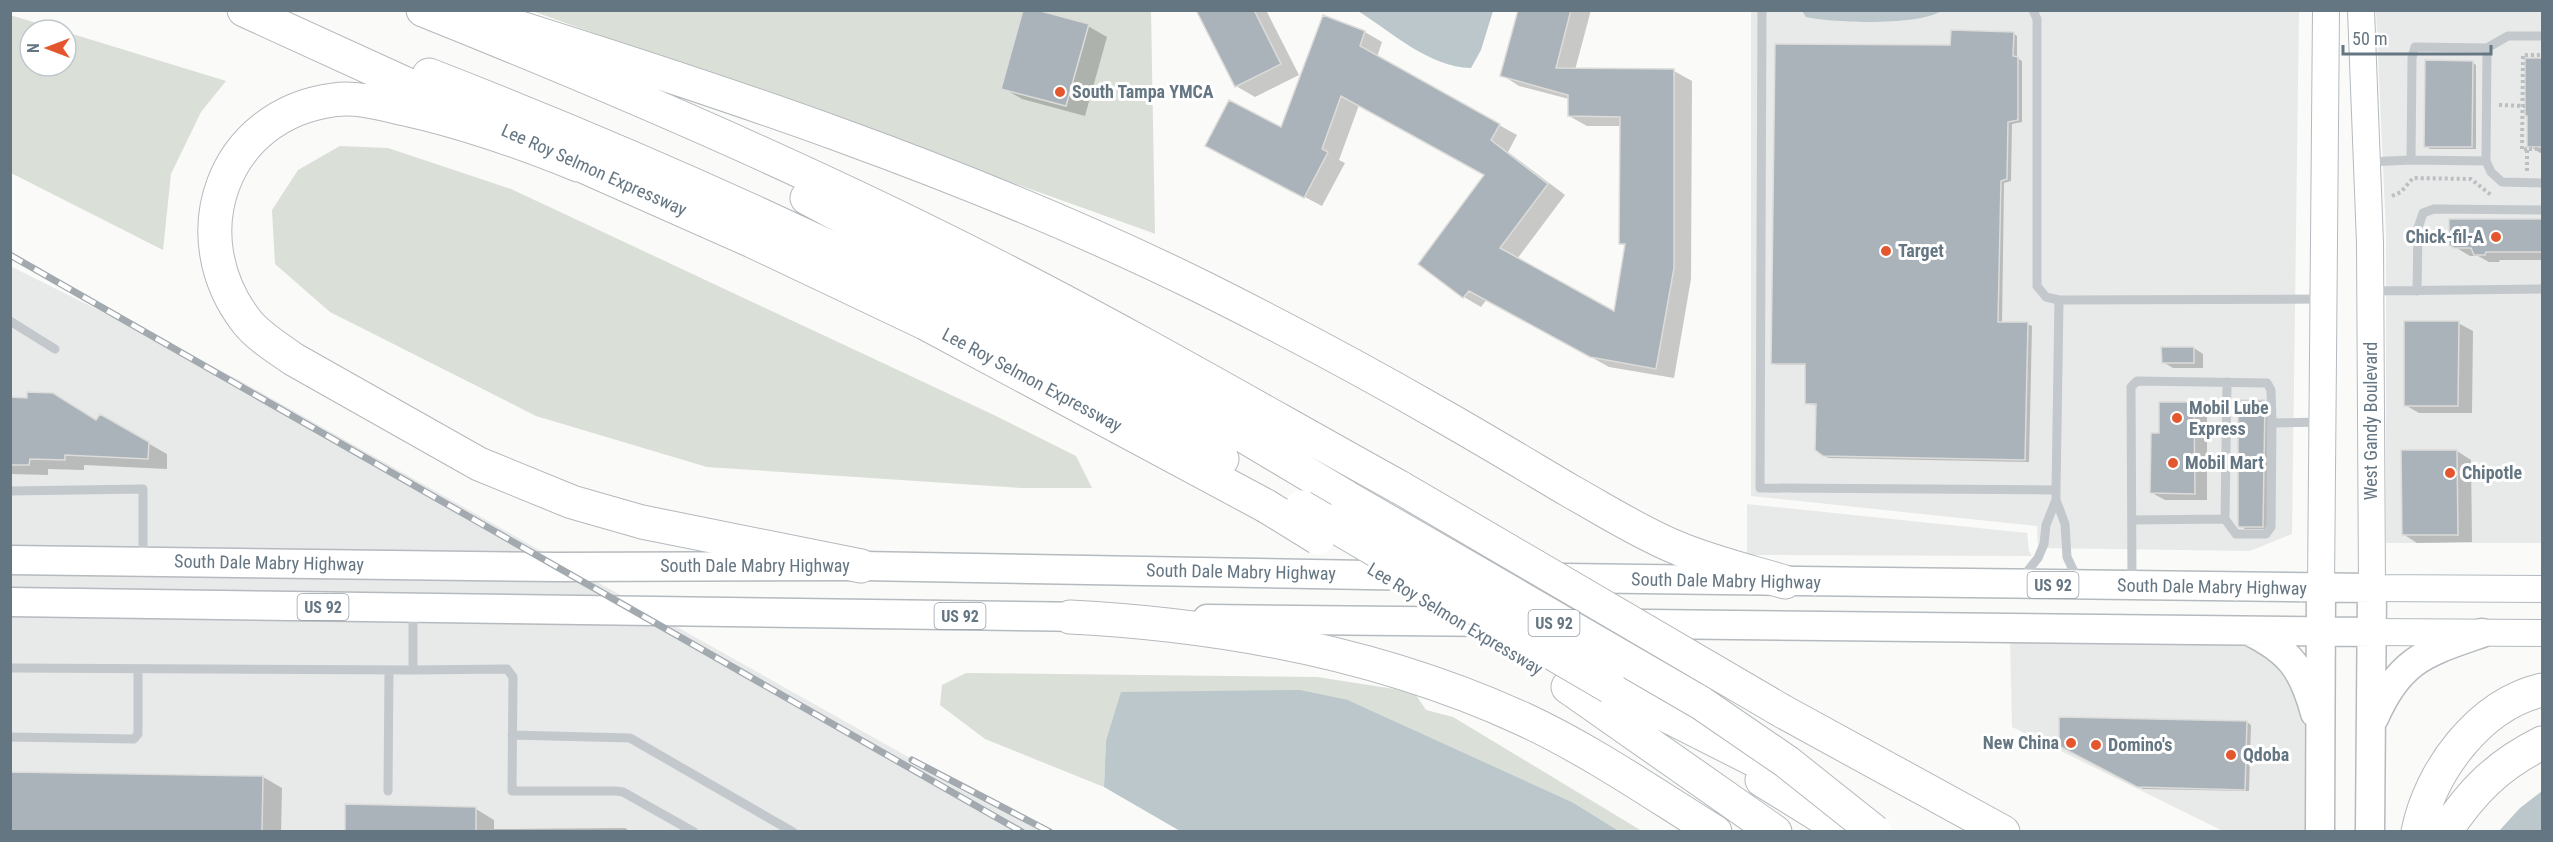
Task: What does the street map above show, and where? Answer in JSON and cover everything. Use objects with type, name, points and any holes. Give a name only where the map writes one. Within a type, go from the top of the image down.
[{"type":"highway","name":"Lee Roy Selmon Expressway","points":[[244,10],[285,27],[578,165],[752,241],[925,323],[1266,506],[1568,687],[1775,831]]},
{"type":"highway","points":[[407,10],[665,128],[858,224],[1157,384],[1346,497],[1701,703],[1787,762],[1875,831]]},
{"type":"highway","points":[[423,10],[662,109],[848,193],[998,267],[1401,488],[1782,711],[2002,831]]},
{"type":"highway","points":[[463,10],[588,49],[862,144],[1009,201],[1135,255],[1269,322],[1418,402],[1660,540],[1706,559],[1785,582]]},
{"type":"highway","points":[[285,27],[322,36],[528,113],[703,187],[985,324],[1107,389],[1302,507],[1610,687],[1846,831]]},
{"type":"highway","points":[[578,165],[488,131],[379,103],[351,99],[333,100],[296,110],[280,117],[248,142],[226,176],[217,199],[214,225],[216,250],[222,275],[234,301],[248,323],[293,360],[479,464],[548,493],[617,516],[861,566]]},
{"type":"highway","points":[[1070,617],[1187,627],[1278,641],[1344,657],[1435,684],[1494,707],[1554,735],[1715,831]]},
{"type":"highway","points":[[1610,687],[1895,831]]},
{"type":"highway","points":[[2428,826],[2434,785],[2448,759],[2487,719],[2511,704],[2542,690]]},
{"type":"highway","points":[[2428,826],[2468,798],[2490,776],[2519,755],[2542,743]]},
{"type":"main road","points":[[2321,735],[2322,299],[2326,10]]},
{"type":"main road","name":"West Gandy Boulevard","points":[[2361,10],[2371,291],[2370,831]]},
{"type":"main road","name":"South Dale Mabry Highway","points":[[10,560],[556,567],[861,566],[1785,582],[2542,589]]},
{"type":"main road","name":"US 92","points":[[10,602],[2248,630],[2268,640],[2292,660],[2312,701],[2321,735],[2320,831]]},
{"type":"main road","points":[[2248,630],[2542,633]]},
{"type":"main road","points":[[2371,725],[2382,699],[2406,667],[2442,647],[2482,633]]},
{"type":"lane","points":[[1762,10],[1760,488],[2056,495]]},
{"type":"lane","points":[[2033,10],[2037,19],[2037,286],[2046,297],[2060,300],[2322,299]]},
{"type":"lane","points":[[2411,160],[2412,58],[2415,47],[2487,48],[2508,36],[2542,36]]},
{"type":"lane","points":[[2487,48],[2486,161],[2490,172],[2502,182],[2542,183]]},
{"type":"lane","points":[[2366,162],[2486,161]]},
{"type":"lane","points":[[2417,291],[2418,228],[2423,213],[2434,209],[2542,210]]},
{"type":"lane","points":[[2371,291],[2542,289]]},
{"type":"lane","points":[[2015,585],[2038,558],[2044,544],[2046,525],[2056,495],[2060,300]]},
{"type":"lane","points":[[10,321],[55,350]]},
{"type":"lane","points":[[2132,586],[2131,387],[2137,381],[2227,381],[2266,383],[2271,390],[2271,527],[2266,534],[2236,534],[2225,519],[2227,381]]},
{"type":"lane","points":[[2272,423],[2322,422]]},
{"type":"lane","points":[[10,491],[143,489],[143,561]]},
{"type":"lane","points":[[2056,495],[2066,524],[2067,557],[2081,585]]},
{"type":"lane","points":[[2132,520],[2225,519]]},
{"type":"lane","points":[[413,608],[413,670]]},
{"type":"lane","points":[[10,668],[507,669],[513,677],[512,791],[623,792],[694,831]]},
{"type":"lane","points":[[10,738],[134,739],[138,734],[138,669]]},
{"type":"lane","points":[[388,791],[389,670]]},
{"type":"lane","points":[[512,735],[630,738],[793,831]]},
{"type":"path","points":[[2527,149],[2522,150],[2523,55],[2542,55]]},
{"type":"path","points":[[2486,105],[2524,106]]},
{"type":"shaded area","points":[[532,11],[1151,11],[1155,234],[1153,233]]},
{"type":"shaded area","points":[[1358,11],[1493,11],[1481,50],[1471,68],[1441,62],[1426,55]]},
{"type":"shaded area","points":[[1751,11],[2299,11],[2292,534],[2250,551],[2038,548],[2037,526],[1751,496]]},
{"type":"shaded area","points":[[1802,11],[1941,11],[1914,19],[1855,22],[1806,17]]},
{"type":"shaded area","points":[[2376,11],[2542,11],[2542,543],[2386,543],[2386,232]]},
{"type":"shaded area","points":[[10,15],[20,18],[18,18],[18,78],[78,78],[78,36],[226,81],[201,112],[171,174],[163,250],[11,173]]},
{"type":"shaded area","points":[[340,146],[388,148],[511,189],[996,416],[1076,456],[1092,488],[1021,488],[707,467],[536,416],[330,312],[275,264],[272,210],[298,170]]},
{"type":"shaded area","points":[[10,266],[237,379],[552,557],[11,550]]},
{"type":"shaded area","points":[[1747,504],[2027,533],[2029,551],[2032,556],[1747,555]]},
{"type":"shaded area","points":[[11,570],[588,577],[633,602],[11,592]]},
{"type":"shaded area","points":[[11,612],[670,623],[1040,831],[11,832]]},
{"type":"shaded area","points":[[2010,638],[2248,641],[2285,667],[2310,737],[2309,831],[2223,831],[2012,727]]},
{"type":"shaded area","points":[[966,673],[1317,677],[1414,692],[1426,710],[1453,717],[1642,831],[1619,831],[1572,802],[1348,700],[1106,741],[1104,787],[985,739],[940,705],[942,685]]},
{"type":"shaded area","points":[[1300,690],[1348,700],[1572,802],[1619,831],[1180,831],[1104,787],[1106,741],[1121,692]]},
{"type":"shaded area","points":[[2542,791],[2542,831],[2499,831],[2520,808]]},
{"type":"building","points":[[1023,10],[1037,10],[1089,24],[1066,106],[1001,89]]},
{"type":"building","points":[[1196,10],[1254,10],[1281,64],[1235,87]]},
{"type":"building","points":[[1518,10],[1571,10],[1556,68],[1674,69],[1674,268],[1656,369],[1590,357],[1469,291],[1463,298],[1418,264],[1484,175],[1341,96],[1322,149],[1328,152],[1304,198],[1205,146],[1229,100],[1281,127],[1323,15],[1365,31],[1360,46],[1500,124],[1491,140],[1548,184],[1500,248],[1614,311],[1625,244],[1619,244],[1620,117],[1568,116],[1568,95],[1500,76]]},
{"type":"building","name":"Target","points":[[1951,30],[2014,32],[2013,56],[2018,57],[2018,120],[2008,122],[2007,179],[2001,181],[1998,322],[2028,322],[2025,460],[1823,456],[1815,450],[1816,404],[1805,404],[1805,364],[1771,364],[1775,44],[1950,45]]},
{"type":"building","points":[[2525,58],[2542,58],[2542,147],[2527,147]]},
{"type":"building","points":[[2425,60],[2473,61],[2472,147],[2424,147]]},
{"type":"building","name":"Chick-fil-A","points":[[2449,219],[2542,219],[2542,252],[2486,252],[2485,255],[2474,255],[2471,248],[2454,248],[2449,245]]},
{"type":"building","points":[[2404,321],[2459,321],[2458,406],[2404,406]]},
{"type":"building","points":[[2161,347],[2194,347],[2194,363],[2162,363]]},
{"type":"building","points":[[27,392],[53,393],[96,420],[100,414],[149,442],[148,459],[65,455],[65,460],[30,459],[29,465],[10,465],[10,397],[27,398]]},
{"type":"building","points":[[2238,400],[2265,400],[2263,527],[2239,527],[2238,525]]},
{"type":"building","name":"Mobil Mart","points":[[2159,402],[2194,402],[2195,494],[2150,493],[2151,433],[2159,433]]},
{"type":"building","points":[[2401,450],[2457,450],[2458,535],[2402,535]]},
{"type":"building","points":[[2059,717],[2247,721],[2245,790],[2137,787],[2059,746]]},
{"type":"building","points":[[10,772],[263,776],[262,831],[10,831]]},
{"type":"building","points":[[345,804],[476,807],[476,831],[345,831]]},
{"type":"railway","points":[[10,255],[1022,832]]},
{"type":"railway","points":[[912,760],[1050,832]]},
{"type":"place","name":"South Tampa YMCA","points":[[1060,92]]},
{"type":"place","name":"Chick-fil-A","points":[[2496,237]]},
{"type":"place","name":"Target","points":[[1886,251]]},
{"type":"place","name":"Mobil Lube Express","points":[[2177,418]]},
{"type":"place","name":"Mobil Mart","points":[[2173,463]]},
{"type":"place","name":"Chipotle","points":[[2450,473]]},
{"type":"place","name":"New China","points":[[2071,743]]},
{"type":"place","name":"Domino's","points":[[2096,745]]},
{"type":"place","name":"Qdoba","points":[[2231,755]]}]
